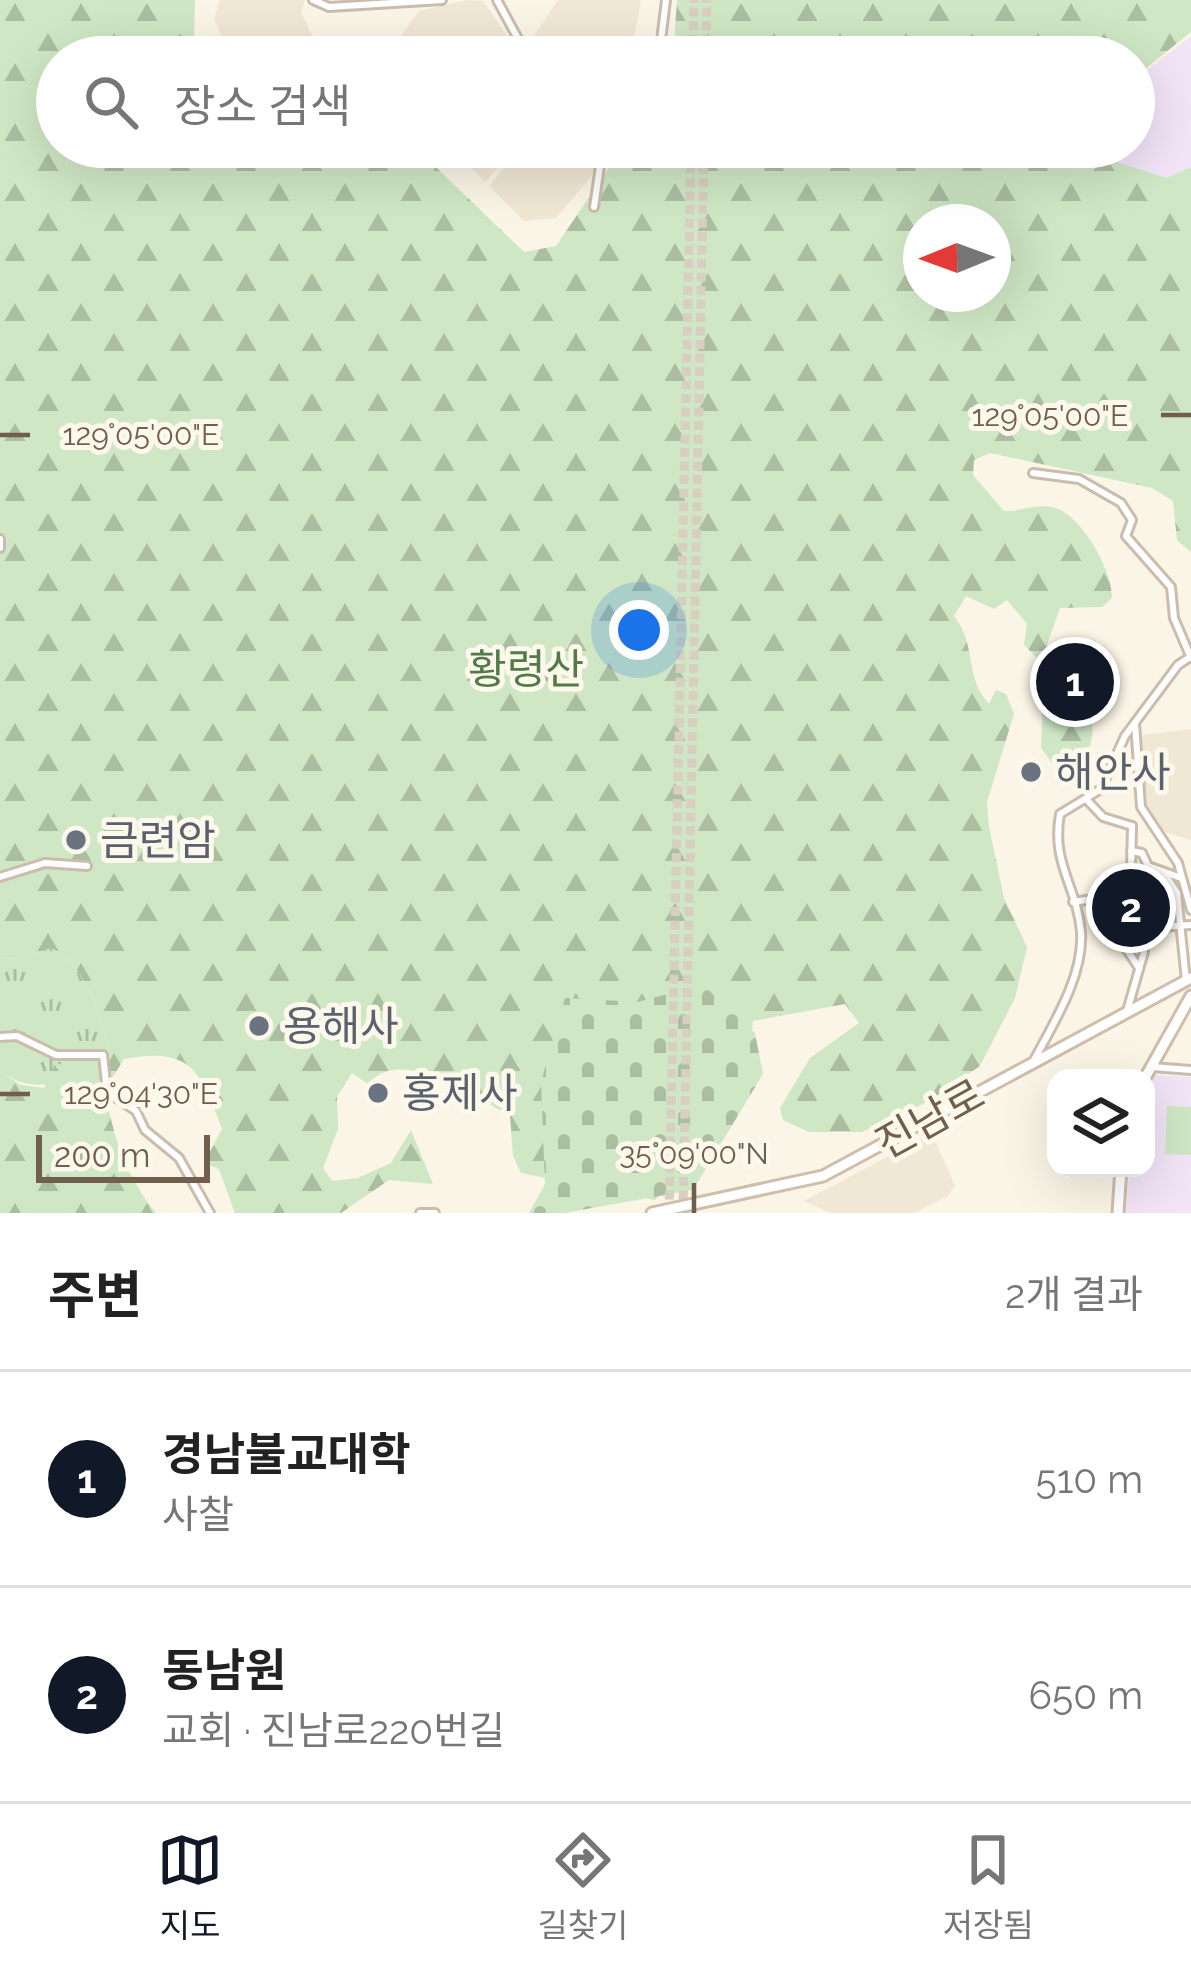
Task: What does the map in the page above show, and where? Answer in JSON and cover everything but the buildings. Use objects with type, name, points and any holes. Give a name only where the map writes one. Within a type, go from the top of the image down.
[{"type":"main road","name":"진남로","points":[[652,1213],[823,1177],[1188,979]]},
{"type":"main road","points":[[1150,1069],[1191,997]]},
{"type":"main road","points":[[1118,1213],[1120,1177]]},
{"type":"street","points":[[313,0],[329,7],[442,0]]},
{"type":"street","points":[[496,0],[516,36]]},
{"type":"street","points":[[662,36],[666,0]]},
{"type":"street","points":[[594,207],[600,168]]},
{"type":"street","points":[[1033,473],[1074,476],[1120,503],[1132,520],[1126,536],[1171,587],[1174,618],[1191,657],[1135,723],[1101,789],[1063,808],[1055,840],[1073,902],[1080,950],[1067,997],[1033,1062]]},
{"type":"street","points":[[1135,723],[1144,819],[1173,856],[1191,910]]},
{"type":"street","points":[[1086,799],[1103,817],[1132,826],[1144,819]]},
{"type":"street","points":[[1127,1012],[1139,968],[1141,928],[1132,826]]},
{"type":"street","points":[[1131,851],[1142,853],[1148,866],[1159,927]]},
{"type":"street","points":[[1163,872],[1173,856]]},
{"type":"street","points":[[0,877],[45,862],[87,866]]},
{"type":"street","points":[[1148,866],[1185,883]]},
{"type":"street","points":[[1163,872],[1178,893],[1188,925],[1188,979]]},
{"type":"street","points":[[1073,902],[1093,899],[1139,968]]},
{"type":"street","points":[[1141,928],[1188,925]]},
{"type":"street","points":[[0,1037],[17,1036],[56,1055],[104,1055],[106,1092],[136,1111],[145,1130],[179,1158],[211,1213]]},
{"type":"street","points":[[1152,1066],[1191,1070]]},
{"type":"street","points":[[420,1213],[435,1213]]},
{"type":"shaded area","points":[[220,0],[305,0],[301,12],[312,36],[222,36],[214,19]]},
{"type":"shaded area","points":[[558,0],[641,0],[634,36],[534,36]]},
{"type":"shaded area","points":[[483,1],[507,36],[401,36],[419,11]]},
{"type":"shaded area","points":[[1191,36],[1191,172],[1169,184],[1122,168],[1155,168],[1155,64]]},
{"type":"shaded area","points":[[471,168],[497,168],[485,182]]},
{"type":"shaded area","points":[[504,168],[596,171],[556,218],[524,221],[489,186]]},
{"type":"shaded area","points":[[1191,729],[1191,840],[1166,832],[1149,818],[1140,783],[1141,735]]},
{"type":"shaded area","points":[[1155,1075],[1191,1077],[1191,1213],[1126,1213],[1128,1177],[1155,1177]]},
{"type":"shaded area","points":[[932,1133],[955,1186],[948,1196],[914,1213],[831,1213],[804,1201]]},
{"type":"green space","name":"황령산","points":[[0,0],[195,0],[194,36],[36,36],[36,168],[437,168],[524,252],[556,246],[609,168],[1135,168],[1167,178],[1191,167],[1191,552],[1177,540],[1173,501],[1152,488],[990,453],[974,460],[973,475],[1004,511],[1051,507],[1073,519],[1101,558],[1112,598],[1102,607],[1060,608],[1047,645],[1057,658],[1103,659],[1093,673],[1064,672],[1062,687],[1084,704],[1092,728],[1087,752],[1068,772],[1055,767],[1041,748],[1044,665],[1024,645],[1027,624],[1007,600],[994,609],[966,596],[954,616],[966,638],[981,694],[989,704],[996,690],[1006,694],[1014,714],[987,802],[1004,898],[1027,947],[1015,998],[980,1066],[929,1101],[862,1132],[809,1132],[783,1120],[780,1108],[810,1058],[859,1023],[845,1004],[753,1021],[750,1046],[733,1095],[706,1141],[655,1200],[521,1173],[513,1156],[510,1115],[438,1078],[399,1070],[382,1073],[368,1084],[352,1073],[337,1096],[338,1129],[323,1168],[332,1181],[358,1178],[391,1163],[411,1130],[433,1184],[389,1180],[341,1213],[235,1213],[219,1169],[204,1163],[222,1129],[207,1092],[190,1067],[179,1060],[147,1056],[124,1059],[105,1090],[122,1155],[156,1213],[0,1213],[0,1071],[21,1085],[44,1088],[55,1064],[81,1065],[109,1051],[90,992],[73,965],[51,948],[21,959],[0,958]]},
{"type":"green space","points":[[677,0],[1191,0],[1191,32],[1155,61],[1155,36],[674,36]]},
{"type":"green space","points":[[51,948],[82,978],[109,1052],[56,1082],[30,1084],[0,1071],[0,958],[21,959]]},
{"type":"green space","points":[[54,957],[62,997],[32,1003],[24,963]]},
{"type":"green space","points":[[703,985],[755,1033],[763,1074],[693,1190],[564,1213],[529,1213],[545,1184],[541,1082],[565,998],[637,1002]]},
{"type":"green space","points":[[1167,1106],[1191,1107],[1191,1155],[1165,1154]]},
{"type":"tunnel","points":[[693,36],[694,0]]},
{"type":"tunnel","points":[[706,36],[707,0]]},
{"type":"tunnel","points":[[669,1213],[691,168]]},
{"type":"tunnel","points":[[683,1213],[704,168]]},
{"type":"place","name":"경남불교대학","points":[[1075,682]]},
{"type":"place","name":"해안사","points":[[1031,772]]},
{"type":"place","name":"금련암","points":[[76,840]]},
{"type":"place","name":"동남원","points":[[1131,908]]},
{"type":"place","name":"용해사","points":[[259,1026]]},
{"type":"place","name":"홍제사","points":[[378,1093]]}]
